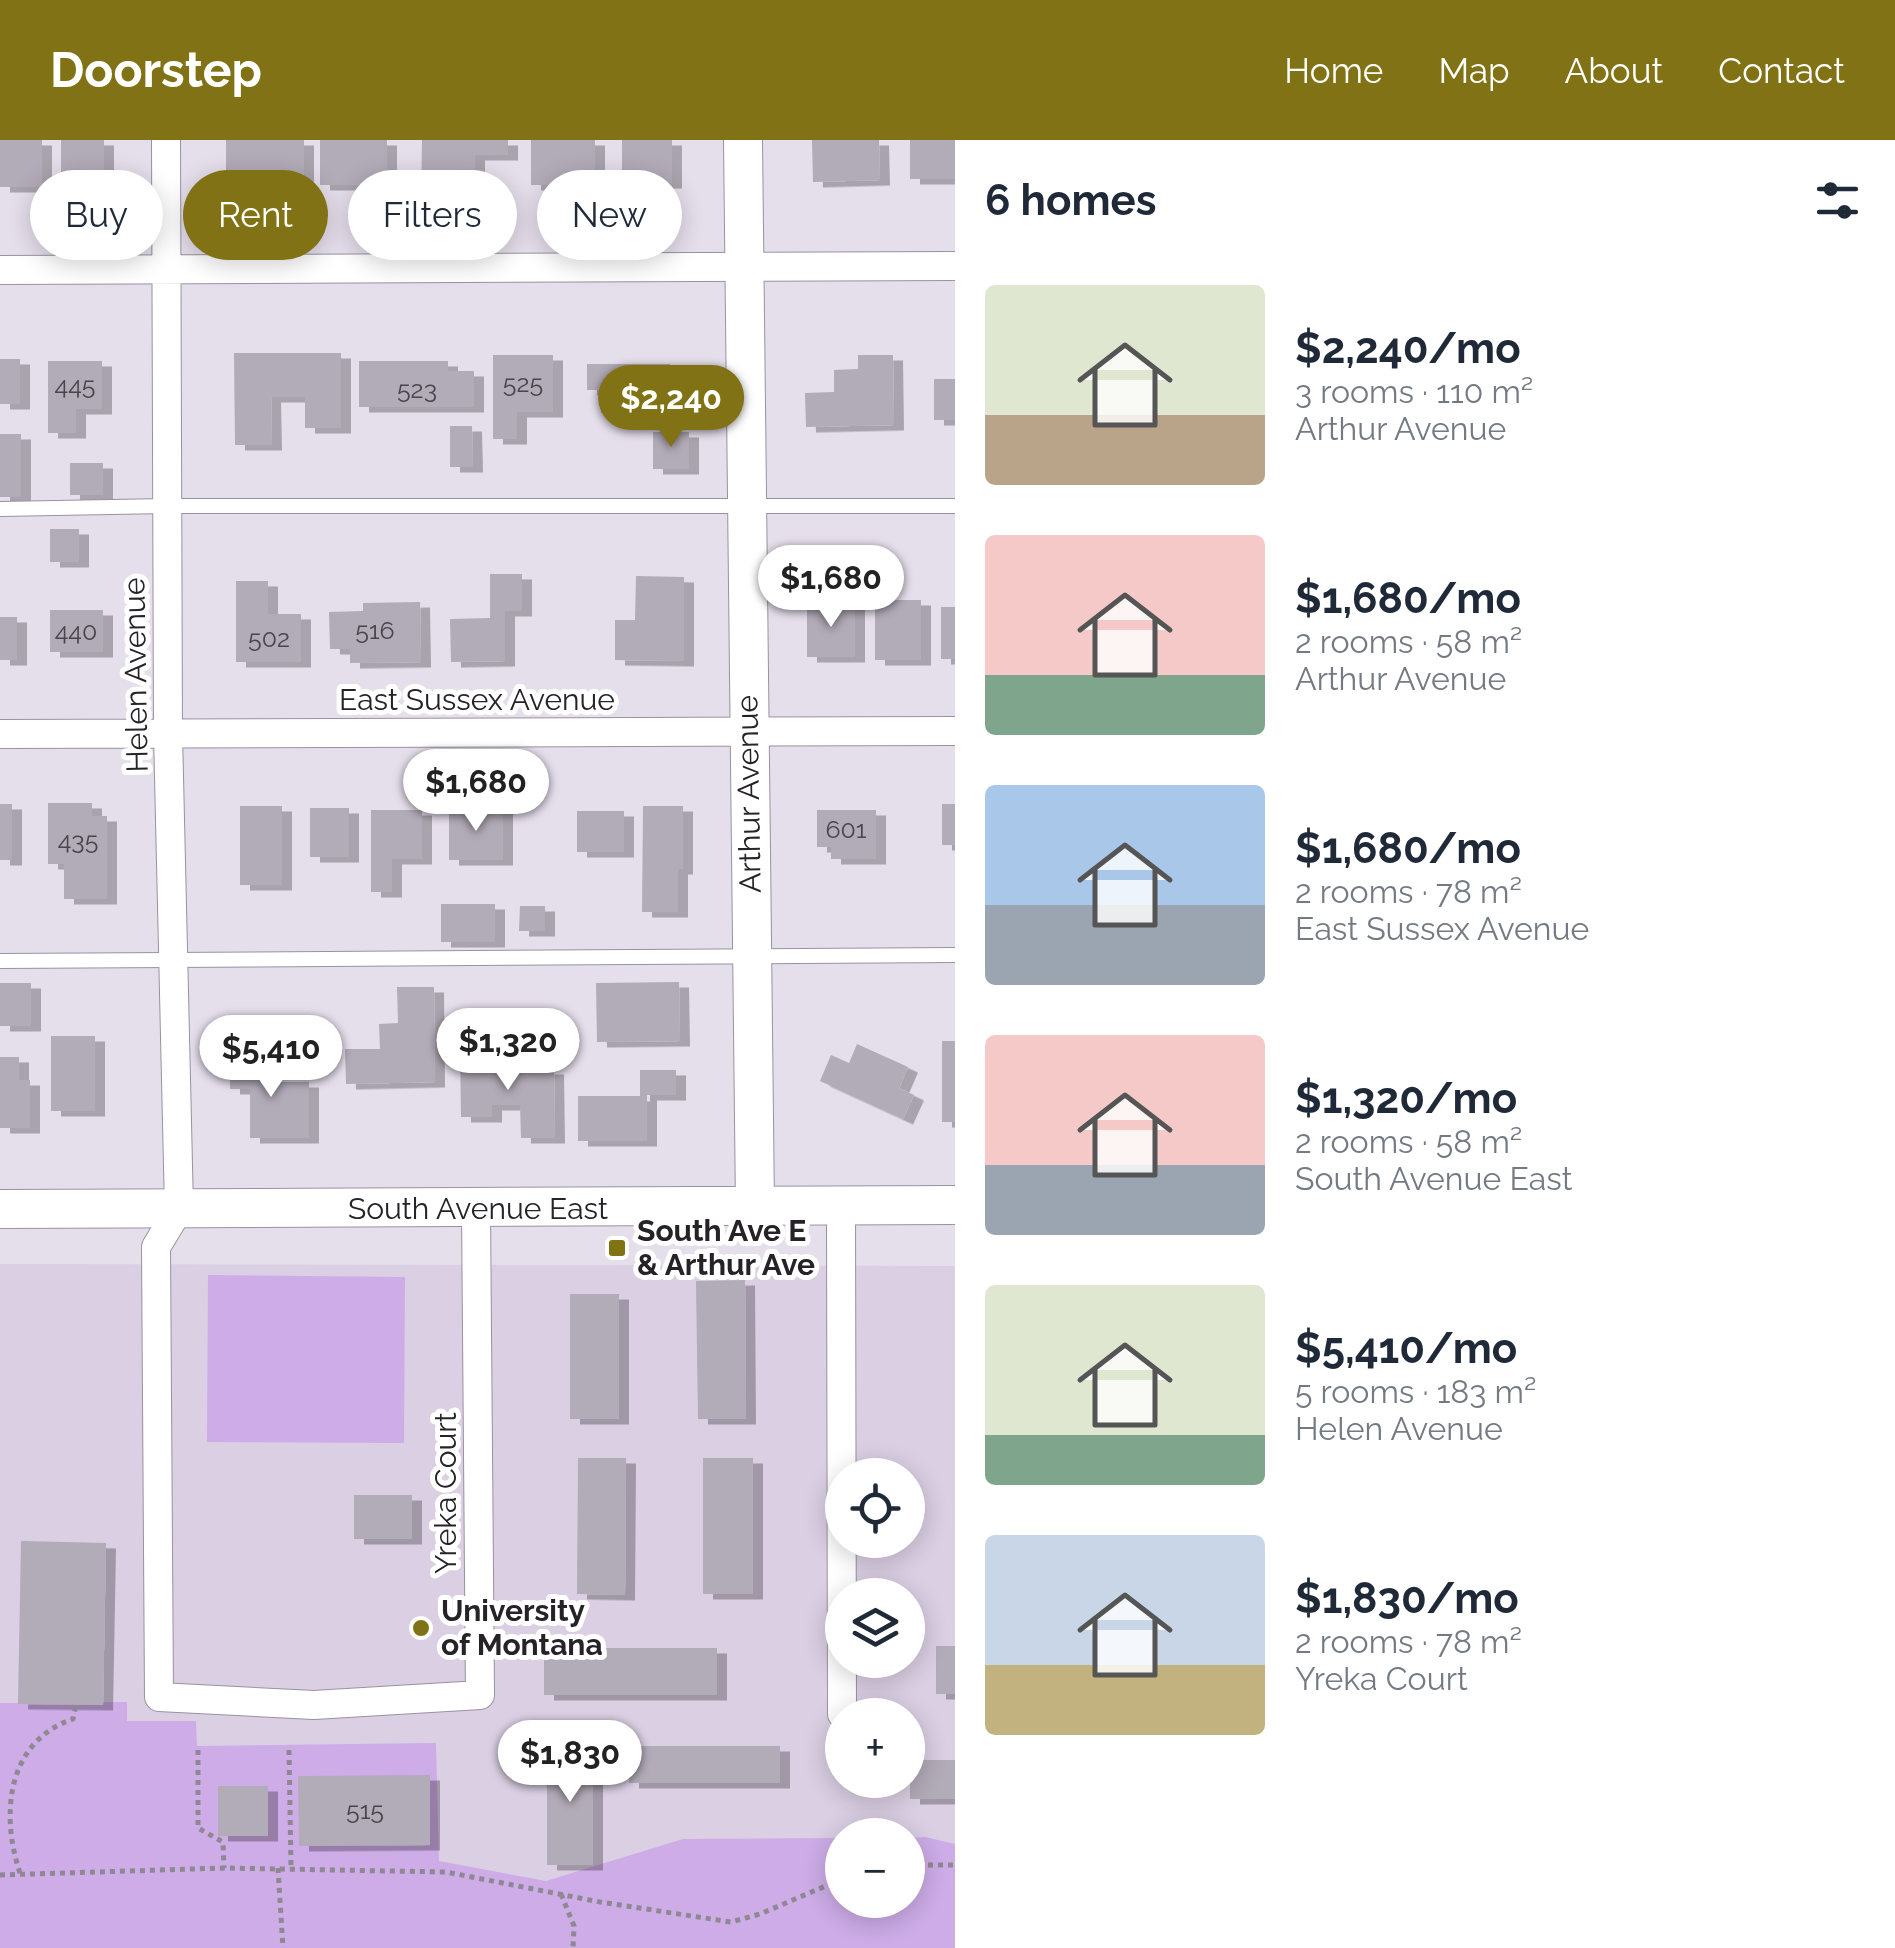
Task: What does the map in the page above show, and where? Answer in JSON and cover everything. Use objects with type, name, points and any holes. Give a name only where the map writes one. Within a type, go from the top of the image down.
[{"type":"street","name":"Helen Avenue","points":[[166,140],[168,733],[179,1209]]},
{"type":"street","name":"Arthur Avenue","points":[[742,140],[755,1208]]},
{"type":"street","points":[[0,270],[955,266]]},
{"type":"street","name":"East Sussex Avenue","points":[[0,734],[955,730]]},
{"type":"street","name":"South Avenue East","points":[[0,1210],[955,1205]]},
{"type":"street","points":[[841,1206],[842,1698]]},
{"type":"street","name":"Yreka Court","points":[[179,1209],[156,1247],[159,1696],[314,1705],[480,1695],[476,1209]]},
{"type":"lane","points":[[0,509],[955,506]]},
{"type":"lane","points":[[0,961],[955,955]]},
{"type":"path","points":[[20,1873],[7,1853],[1,1799],[13,1765],[48,1727],[73,1718],[76,1705]]},
{"type":"path","points":[[198,1750],[198,1828],[223,1842],[224,1868]]},
{"type":"path","points":[[289,1750],[291,1868]]},
{"type":"path","points":[[925,1865],[955,1865]]},
{"type":"path","points":[[0,1875],[224,1868],[446,1872],[731,1922],[825,1886]]},
{"type":"path","points":[[278,1868],[283,1948]]},
{"type":"path","points":[[561,1894],[574,1926],[573,1948]]},
{"type":"shaded area","name":"University of Montana","points":[[0,1264],[955,1266],[955,1948],[0,1948]]},
{"type":"shaded area","points":[[208,1275],[405,1277],[404,1443],[207,1442]]},
{"type":"shaded area","points":[[127,1702],[127,1721],[196,1721],[197,1746],[436,1743],[439,1861],[546,1881],[683,1839],[825,1838],[825,1918],[925,1918],[925,1837],[955,1844],[955,1948],[0,1948],[0,1703]]},
{"type":"building","points":[[0,140],[42,140],[42,170],[30,170],[30,187],[0,187]]},
{"type":"building","points":[[61,140],[104,140],[104,170],[61,170]]},
{"type":"building","points":[[226,140],[304,140],[304,170],[226,170]]},
{"type":"building","points":[[320,140],[387,140],[387,170],[348,170],[348,185],[328,185],[328,170],[320,170]]},
{"type":"building","points":[[422,140],[508,140],[508,155],[475,155],[475,170],[422,170]]},
{"type":"building","points":[[531,140],[595,140],[595,170],[537,170],[537,185],[531,185]]},
{"type":"building","points":[[622,140],[672,140],[672,170],[622,170]]},
{"type":"building","points":[[812,140],[879,140],[880,180],[813,182]]},
{"type":"building","points":[[910,140],[955,140],[955,179],[910,179]]},
{"type":"building","points":[[234,353],[341,353],[341,428],[305,428],[305,397],[271,397],[272,445],[235,445]]},
{"type":"building","points":[[493,355],[553,355],[553,412],[517,412],[517,439],[493,439]]},
{"type":"building","points":[[858,355],[893,355],[894,425],[806,427],[805,393],[834,392],[834,370],[858,369]]},
{"type":"building","points":[[0,359],[20,359],[20,404],[0,404]]},
{"type":"building","points":[[48,361],[102,361],[102,409],[76,409],[76,433],[48,433]]},
{"type":"building","points":[[359,361],[448,361],[448,371],[474,371],[474,407],[359,407]]},
{"type":"building","points":[[587,364],[670,364],[670,413],[601,413],[601,390],[587,390]]},
{"type":"building","points":[[934,379],[955,379],[955,420],[934,420]]},
{"type":"building","points":[[450,426],[472,426],[473,467],[450,467]]},
{"type":"building","points":[[653,432],[689,432],[689,469],[653,469]]},
{"type":"building","points":[[0,434],[21,434],[21,497],[0,497]]},
{"type":"building","points":[[70,463],[103,463],[103,495],[70,495]]},
{"type":"building","points":[[50,529],[79,529],[79,562],[50,562]]},
{"type":"building","points":[[490,574],[522,574],[522,611],[505,611],[505,661],[451,662],[450,619],[490,618]]},
{"type":"building","points":[[636,576],[684,577],[684,661],[615,660],[615,620],[635,620]]},
{"type":"building","points":[[236,581],[268,581],[268,614],[301,614],[301,662],[236,662]]},
{"type":"building","points":[[875,600],[921,600],[921,660],[875,660]]},
{"type":"building","points":[[420,602],[421,662],[350,663],[350,649],[330,649],[329,612],[363,611],[363,603]]},
{"type":"building","points":[[807,602],[855,602],[855,657],[807,657]]},
{"type":"building","points":[[941,607],[955,607],[955,659],[941,659]]},
{"type":"building","points":[[50,610],[103,610],[103,652],[50,652]]},
{"type":"building","points":[[0,617],[17,617],[17,660],[0,660]]},
{"type":"building","points":[[48,803],[92,803],[92,816],[107,816],[107,899],[64,899],[64,864],[48,864]]},
{"type":"building","points":[[0,804],[12,804],[12,860],[0,860]]},
{"type":"building","points":[[942,804],[955,804],[955,845],[942,845]]},
{"type":"building","points":[[240,806],[282,806],[282,885],[240,885]]},
{"type":"building","points":[[643,806],[683,806],[678,912],[642,912]]},
{"type":"building","points":[[449,807],[503,807],[503,860],[449,860]]},
{"type":"building","points":[[310,808],[349,808],[349,857],[310,857]]},
{"type":"building","points":[[371,810],[422,810],[422,859],[392,859],[392,892],[371,892]]},
{"type":"building","points":[[817,810],[876,810],[876,859],[831,859],[831,847],[817,847]]},
{"type":"building","points":[[577,811],[624,811],[624,852],[577,852]]},
{"type":"building","points":[[441,904],[495,904],[495,942],[441,942]]},
{"type":"building","points":[[520,906],[545,906],[545,931],[519,931]]},
{"type":"building","points":[[679,982],[680,1041],[597,1042],[596,983]]},
{"type":"building","points":[[0,983],[31,983],[31,1026],[0,1026]]},
{"type":"building","points":[[397,987],[434,987],[435,1082],[346,1084],[345,1049],[380,1049],[379,1024],[398,1023]]},
{"type":"building","points":[[51,1036],[95,1036],[95,1111],[51,1111]]},
{"type":"building","points":[[942,1041],[955,1041],[955,1122],[942,1122]]},
{"type":"building","points":[[857,1044],[908,1067],[899,1088],[914,1095],[903,1119],[820,1081],[831,1055],[849,1063]]},
{"type":"building","points":[[483,1047],[483,1070],[554,1069],[555,1138],[521,1138],[520,1105],[492,1105],[492,1117],[461,1117],[460,1048]]},
{"type":"building","points":[[230,1050],[260,1050],[260,1082],[309,1082],[309,1138],[250,1138],[250,1089],[230,1089]]},
{"type":"building","points":[[0,1057],[19,1057],[19,1080],[30,1080],[30,1128],[0,1128]]},
{"type":"building","points":[[640,1070],[676,1070],[676,1095],[647,1095],[647,1141],[578,1141],[578,1096],[640,1096]]},
{"type":"building","points":[[745,1280],[746,1419],[698,1419],[696,1281]]},
{"type":"building","points":[[570,1294],[619,1294],[619,1419],[570,1419]]},
{"type":"building","points":[[578,1458],[626,1458],[625,1595],[577,1594]]},
{"type":"building","points":[[703,1458],[753,1458],[753,1594],[703,1594]]},
{"type":"building","points":[[354,1495],[412,1495],[412,1539],[354,1539]]},
{"type":"building","points":[[21,1541],[106,1543],[103,1705],[18,1704]]},
{"type":"building","points":[[936,1646],[955,1646],[955,1694],[936,1694]]},
{"type":"building","points":[[544,1648],[717,1648],[717,1695],[544,1695]]},
{"type":"building","points":[[547,1746],[593,1746],[593,1865],[547,1865]]},
{"type":"building","points":[[629,1746],[780,1746],[780,1783],[629,1783]]},
{"type":"building","points":[[925,1760],[955,1760],[955,1799],[910,1799],[925,1798]]},
{"type":"building","points":[[430,1775],[430,1845],[299,1846],[298,1776]]},
{"type":"building","points":[[218,1786],[268,1786],[268,1836],[218,1836]]},
{"type":"place","name":"South Ave E & Arthur Ave","points":[[617,1248]]},
{"type":"place","name":"University of Montana","points":[[421,1628]]}]
